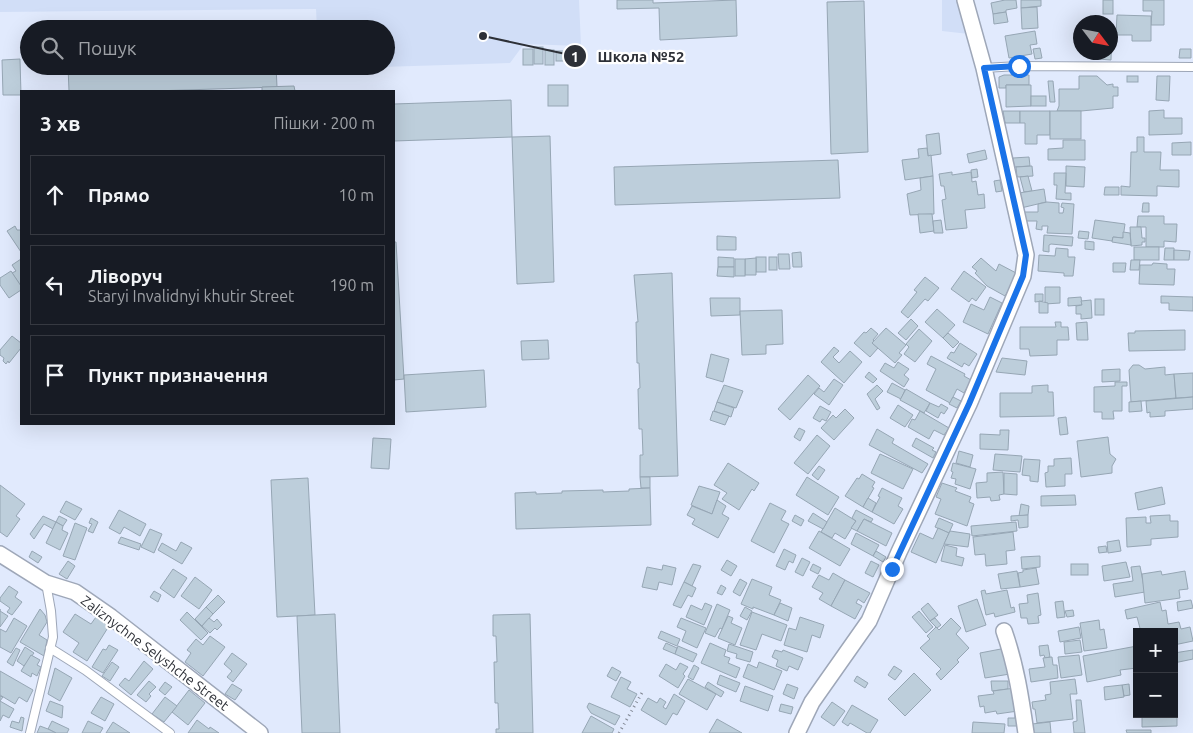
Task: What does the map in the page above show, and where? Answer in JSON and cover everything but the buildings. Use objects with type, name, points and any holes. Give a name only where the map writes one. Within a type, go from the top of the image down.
[{"type":"street","points":[[796,733],[812,702],[869,621],[899,552],[969,404],[1023,276],[1026,255],[984,68],[965,0]]},
{"type":"street","name":"Zaliznychne Selyshche Street","points":[[0,554],[46,583],[75,592],[111,617],[260,733]]},
{"type":"street","points":[[1004,631],[1021,692],[1026,733]]},
{"type":"lane","points":[[984,68],[1019,66],[1193,67]]},
{"type":"lane","points":[[30,733],[52,637],[51,611],[46,583]]},
{"type":"lane","points":[[50,648],[85,670],[170,733]]},
{"type":"path","points":[[619,733],[643,691]]},
{"type":"shaded area","points":[[0,0],[579,0],[581,46],[524,44],[510,63],[395,67],[395,20],[317,20],[316,9],[0,12]]},
{"type":"shaded area","points":[[942,0],[970,0],[969,34],[942,31]]},
{"type":"place","name":"Школа №52","points":[[483,36]]},
{"type":"route","points":[[892,569],[969,404],[1023,276],[1026,255],[984,68],[1019,66]]}]
